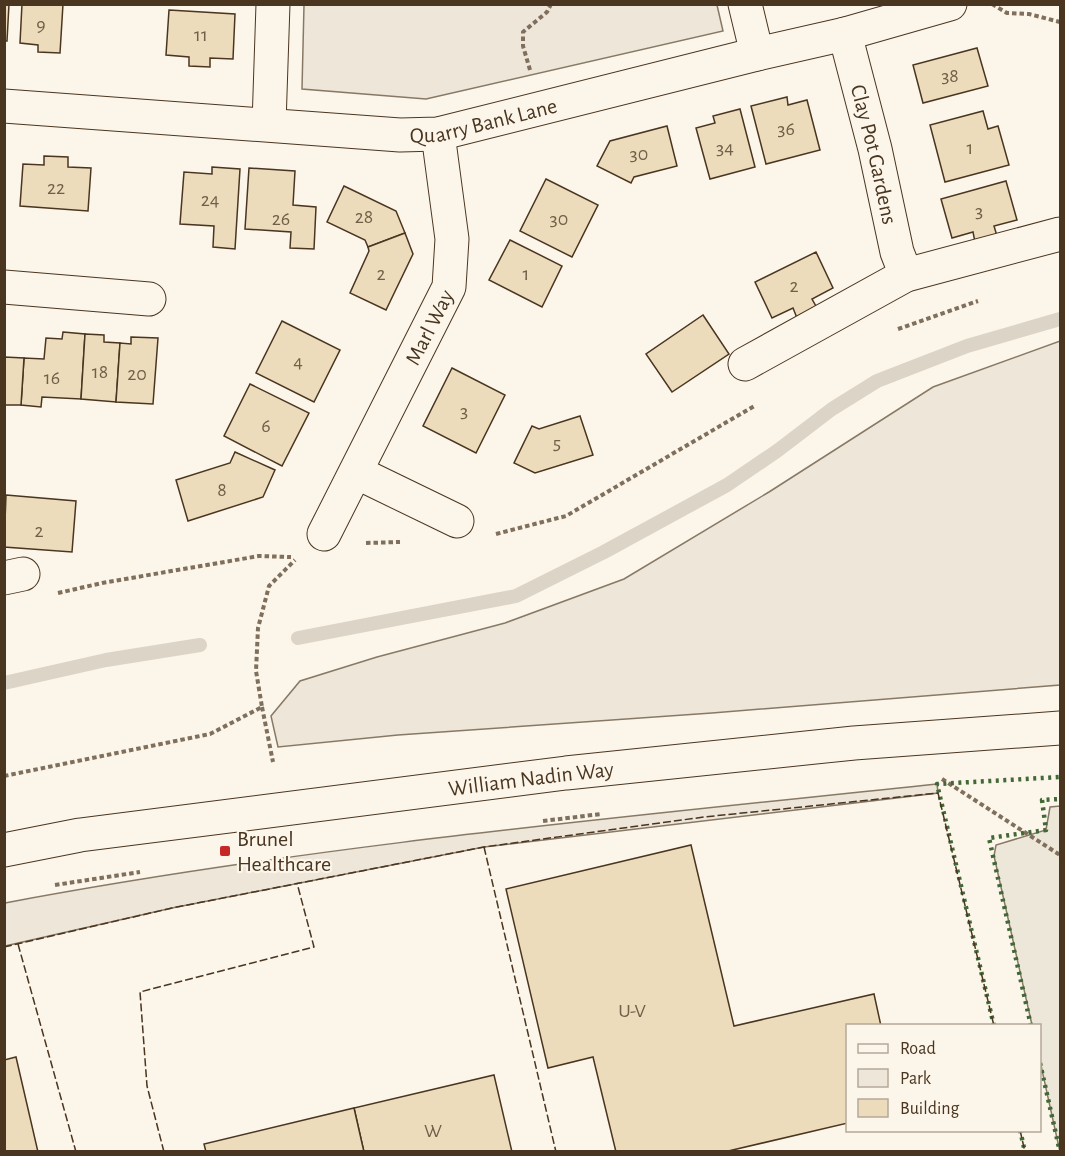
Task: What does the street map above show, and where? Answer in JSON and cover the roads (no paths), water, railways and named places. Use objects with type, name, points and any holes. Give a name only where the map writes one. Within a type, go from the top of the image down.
[{"type":"street","points":[[269,124],[273,4]]},
{"type":"street","points":[[744,4],[757,54]]},
{"type":"street","name":"Quarry Bank Lane","points":[[4,106],[400,135],[438,134],[845,34],[950,4]]},
{"type":"street","name":"Clay Pot Gardens","points":[[845,34],[875,149],[897,252],[906,275]]},
{"type":"street","name":"Marl Way","points":[[313,545],[356,472],[449,287],[452,239],[438,134]]},
{"type":"street","points":[[745,364],[906,275],[1060,234]]},
{"type":"street","points":[[4,287],[149,299]]},
{"type":"street","points":[[356,472],[457,521]]},
{"type":"street","name":"William Nadin Way","points":[[4,850],[80,835],[554,774],[854,743],[1060,728]]},
{"type":"waterway","points":[[298,638],[516,596],[604,552],[727,485],[832,409],[877,381],[967,346],[1060,319]]},
{"type":"waterway","points":[[4,683],[106,660],[200,645]]},
{"type":"place","name":"Brunel Healthcare","points":[[225,851]]}]
